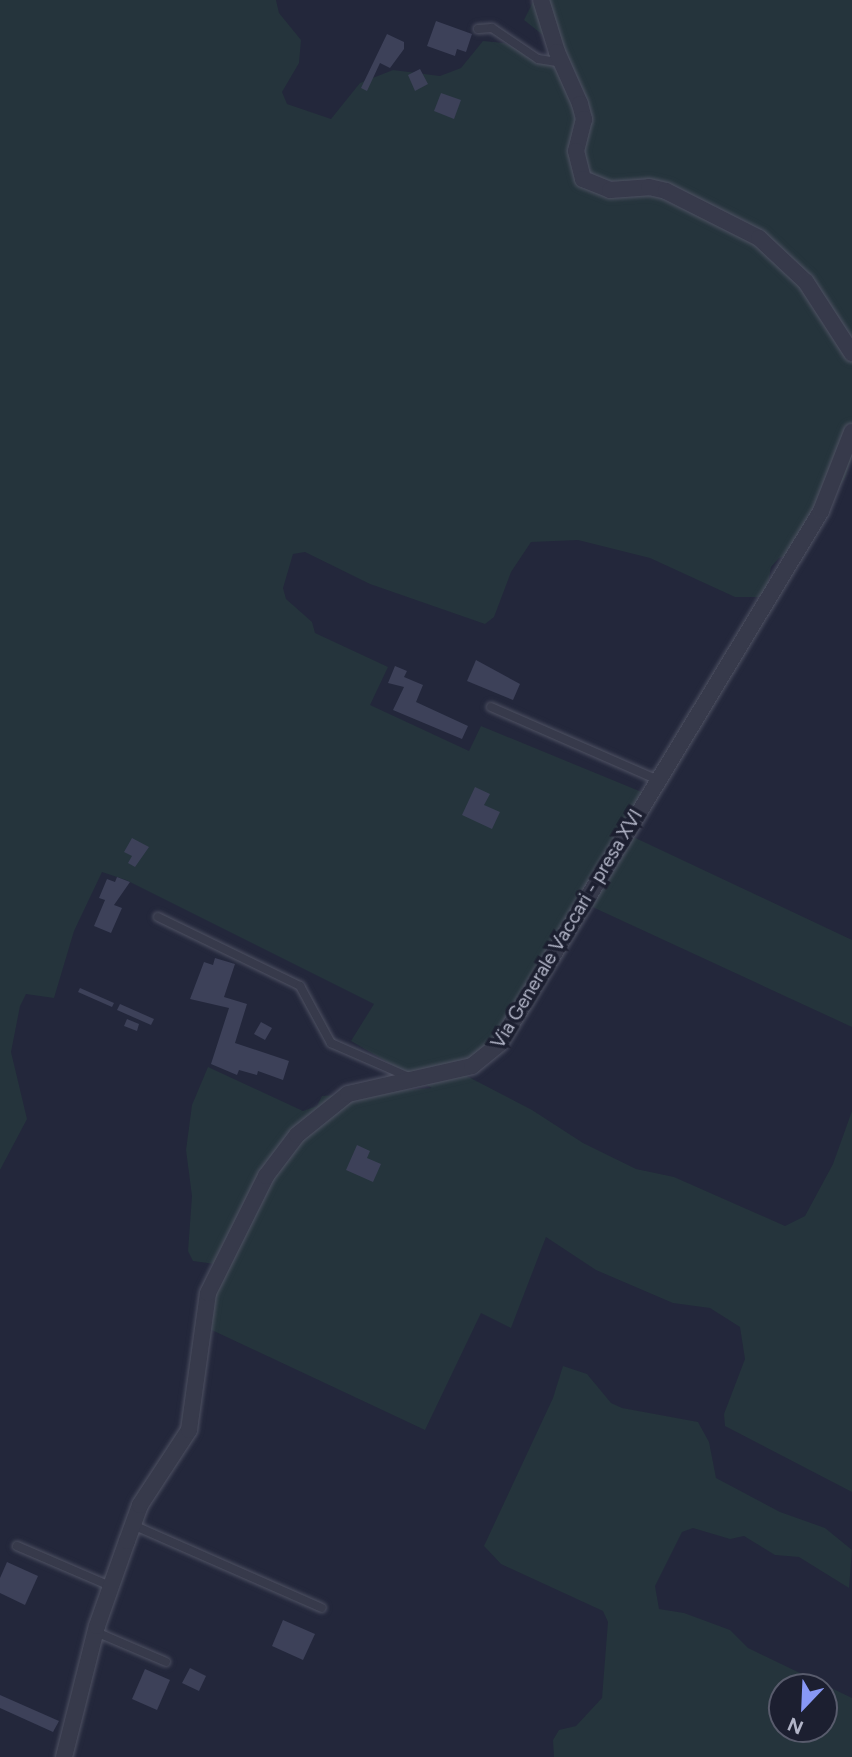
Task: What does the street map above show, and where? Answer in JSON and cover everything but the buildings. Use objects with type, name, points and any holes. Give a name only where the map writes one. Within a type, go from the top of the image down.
[{"type":"street","points":[[541,0],[584,119],[576,151],[583,179],[610,190],[649,187],[666,191],[760,238],[806,282],[852,352]]},
{"type":"street","name":"Via Generale Vaccari - presa XVI","points":[[64,1757],[96,1632],[140,1506],[189,1430],[208,1293],[266,1176],[297,1135],[332,1103],[367,1088],[416,1081],[472,1066],[500,1043],[821,511],[852,432]]},
{"type":"lane","points":[[478,29],[492,28],[538,60],[562,63]]},
{"type":"lane","points":[[491,707],[658,780]]},
{"type":"lane","points":[[158,917],[300,986],[331,1043],[416,1081]]},
{"type":"lane","points":[[133,1525],[322,1608]]},
{"type":"lane","points":[[17,1546],[110,1586]]},
{"type":"lane","points":[[96,1632],[166,1662]]},
{"type":"shaded area","points":[[0,0],[276,0],[279,13],[301,40],[299,63],[282,92],[287,104],[331,119],[360,83],[393,70],[440,76],[461,68],[483,41],[504,43],[551,65],[558,47],[524,20],[534,0],[852,0],[852,456],[845,478],[790,555],[779,558],[771,567],[767,589],[759,597],[735,597],[650,558],[578,540],[531,542],[511,572],[494,617],[485,624],[370,584],[305,552],[293,554],[283,588],[286,599],[312,622],[315,633],[388,667],[370,705],[469,751],[481,726],[649,795],[627,834],[852,940],[852,1027],[586,904],[499,1051],[457,1071],[532,1110],[583,1143],[636,1169],[674,1177],[785,1226],[805,1216],[833,1164],[852,1111],[852,1492],[725,1426],[724,1414],[745,1359],[740,1327],[710,1308],[673,1303],[596,1270],[546,1237],[511,1328],[481,1313],[425,1430],[199,1324],[215,1264],[193,1261],[188,1251],[192,1196],[186,1150],[192,1105],[208,1067],[303,1111],[317,1106],[322,1096],[432,1088],[351,1041],[374,1004],[126,880],[102,872],[74,931],[54,998],[26,994],[20,1006],[11,1052],[27,1119],[0,1170]]},
{"type":"shaded area","points":[[563,1366],[587,1374],[611,1403],[622,1408],[698,1422],[709,1442],[716,1478],[780,1512],[825,1528],[852,1550],[849,1588],[799,1557],[775,1555],[744,1536],[730,1539],[693,1528],[682,1532],[655,1586],[659,1609],[684,1613],[730,1630],[748,1648],[800,1673],[768,1673],[768,1743],[838,1743],[838,1691],[852,1698],[852,1757],[554,1757],[553,1740],[559,1730],[576,1726],[602,1698],[608,1622],[603,1611],[501,1564],[484,1546],[553,1398]]}]
